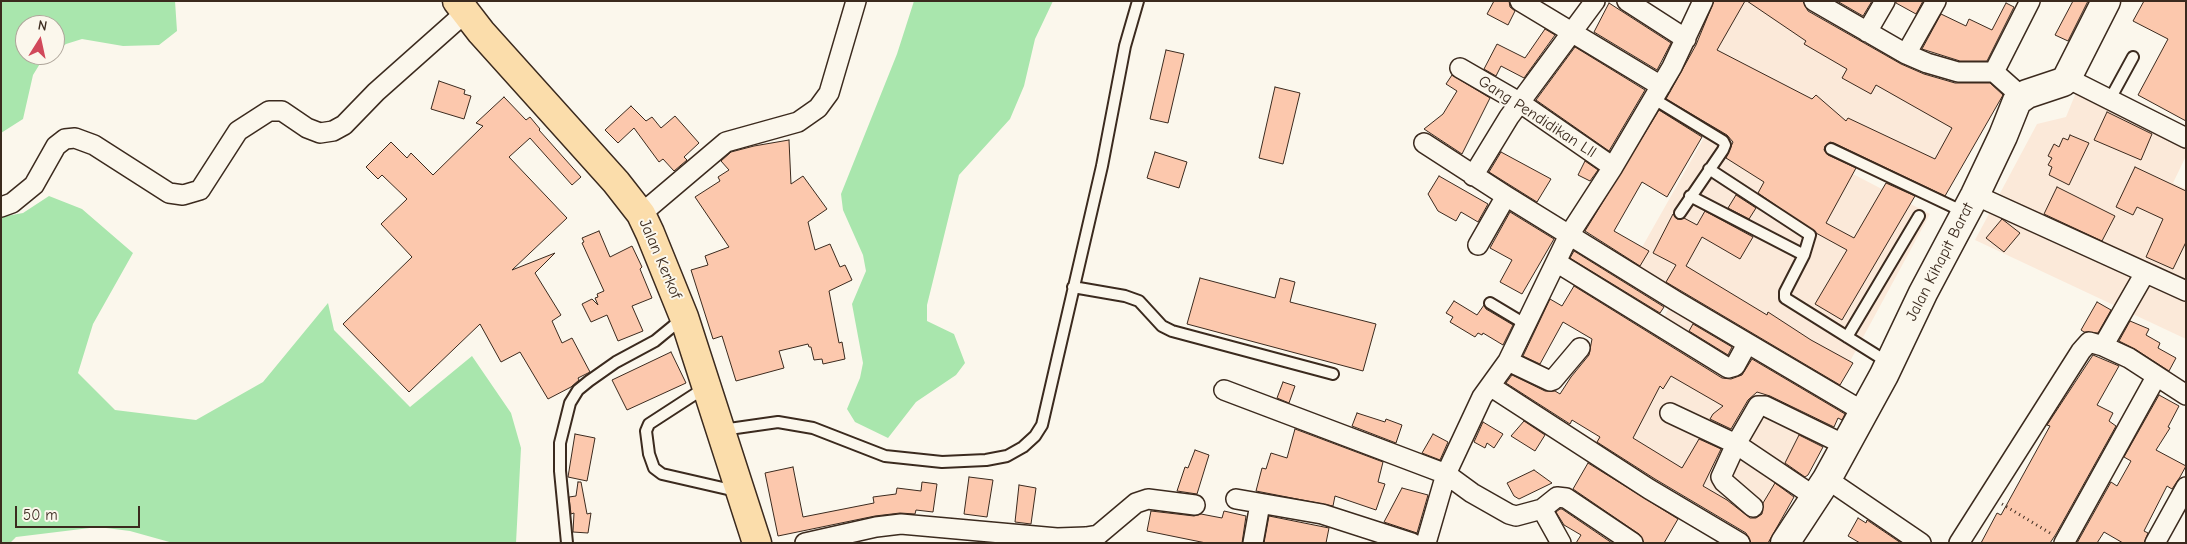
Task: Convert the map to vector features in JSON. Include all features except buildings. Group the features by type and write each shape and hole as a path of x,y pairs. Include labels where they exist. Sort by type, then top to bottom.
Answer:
{"main road":[{"name":"Jalan Kerkof","path":"462,7 481,32 616,182 641,214 684,317 708,386 757,543"}],"street":[{"path":"641,214 726,142 798,122 818,108 829,94 856,1"},
{"path":"1520,1 1572,32 1658,93"},
{"path":"1473,176 1520,102 1595,1"},
{"path":"1627,1 1686,38"},
{"path":"1426,543 1446,474 1471,418 1508,361 1569,235 1658,93 1703,1"},
{"path":"1814,1 1906,54 1958,72 1994,72 2021,96 2063,82 2067,78 2106,1"},
{"path":"1867,32 1885,1"},
{"path":"1906,54 1936,1"},
{"path":"1994,72 2030,1"},
{"path":"1,207 12,203 34,185 56,146 65,139 76,138 94,145 168,193 183,195 200,190 238,131 269,111 282,111 306,128 320,133 333,131 344,125 462,7"},
{"name":"Gang Pendidikan Lll","path":"1460,68 1520,102 1613,167"},
{"path":"2067,78 2186,138"},
{"name":"Jalan Kihapit Barat","path":"1785,543 1821,488 1864,412 1970,204 2021,96"},
{"path":"1424,143 1473,176 1676,301 1864,412"},
{"path":"1478,245 1506,196"},
{"path":"1970,204 2186,291"},
{"path":"1556,262 1728,368 1735,366 1747,344"},
{"path":"2103,346 2145,273"},
{"path":"1661,327 1676,301"},
{"path":"1958,543 2081,350 2089,342 2129,358 2186,395"},
{"path":"1508,361 1550,381 1553,380 1580,348"},
{"path":"2059,539 2156,377"},
{"path":"1490,386 1650,489 1740,543"},
{"path":"1224,390 1446,474 1472,493 1509,514 1516,516 1542,509 1557,497 1566,498 1622,540"},
{"path":"1753,507 1724,482 1721,477 1736,444 1756,408 1765,406 1845,446"},
{"path":"1670,413 1736,444 1821,488 1921,543"},
{"path":"2155,543 2186,487"},
{"path":"805,543 876,526 901,524 1058,538 1086,538 1098,535 1136,503 1148,499 1195,505"},
{"path":"1236,499 1322,514 1412,543"},
{"path":"1253,543 1260,504"},
{"path":"1542,509 1561,543"}],"lane":[{"path":"721,430 778,422 813,428 885,456 915,460 967,462 1007,456 1023,447 1035,436 1042,425 1102,166 1125,46 1138,1"},
{"path":"2110,101 2133,57"},
{"path":"1658,93 1723,141 1725,145 1724,150 1690,196 1680,213"},
{"path":"1831,149 1970,204"},
{"path":"1709,170 1808,232 1810,239 1785,292 1785,298 1889,363"},
{"path":"1690,196 1804,255"},
{"path":"1847,337 1918,216"},
{"path":"1073,287 1126,296 1139,301 1162,326 1172,331 1332,374"},
{"path":"1490,302 1525,324"},
{"path":"567,543 560,470 560,443 570,403 578,390 589,381 616,362 655,341 684,317"},
{"path":"708,386 648,424 646,431 649,454 654,468 662,474 740,492"}],"path":[{"path":"1988,496 2059,539"}],"shaded area":[{"path":"1710,1 1757,1 1981,109 1942,200 1673,66"},
{"path":"2077,90 2186,142 2186,156 2173,183 2186,189 2186,339 1975,240 2037,124 2066,117"},
{"path":"1722,106 1930,214 1836,387 1628,272"},
{"path":"1669,308 1848,405 1754,532 1591,446"}],"green space":[{"path":"1,1 175,1 177,31 159,45 123,46 82,39 65,45 65,15 15,15 15,65 39,65 33,75 23,119 1,133"},
{"path":"914,1 1053,1 1035,39 1024,86 1010,119 959,175 927,305 927,321 954,334 965,363 956,375 916,402 888,438 855,422 847,409 860,378 863,363 852,304 866,271 863,255 843,210 841,194 897,54"},
{"path":"49,196 82,209 133,253 93,324 78,373 115,410 196,420 263,382 328,303 334,330 410,407 472,356 511,413 521,448 516,543 173,543 130,531 98,527 16,537 10,543 1,543 1,217 23,213"}]}
